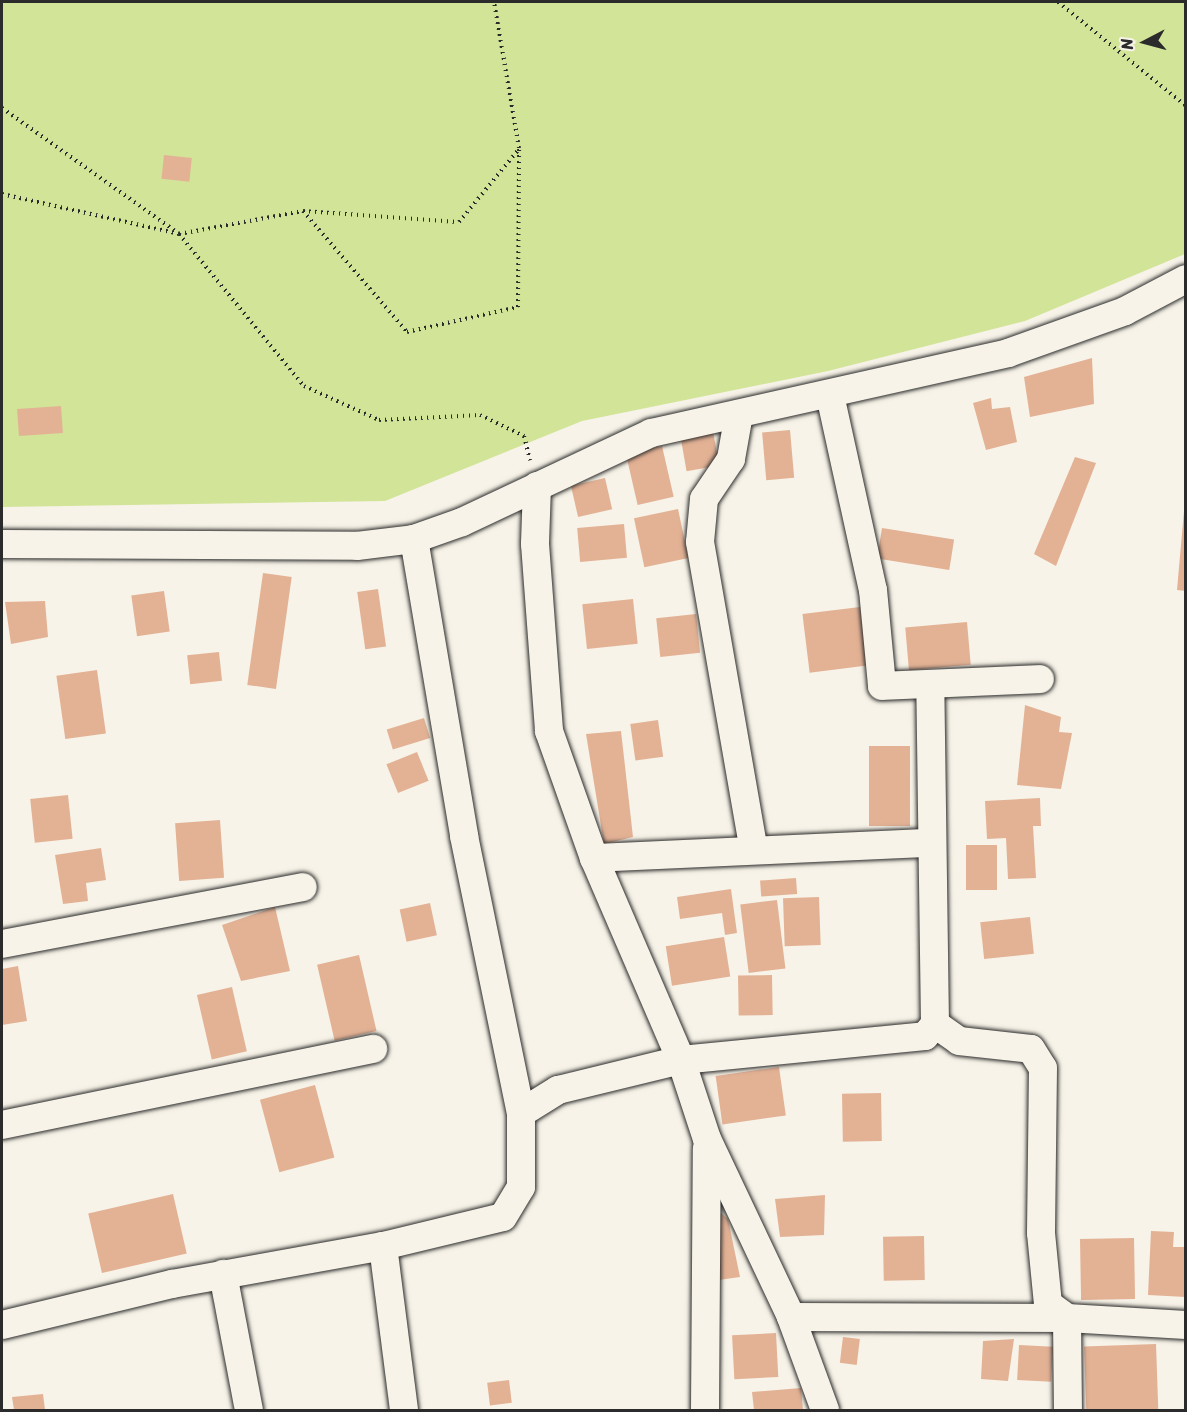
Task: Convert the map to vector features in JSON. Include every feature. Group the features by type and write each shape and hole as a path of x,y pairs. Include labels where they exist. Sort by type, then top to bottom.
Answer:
{"street":[{"path":"2,544 357,546 414,539 537,486 651,433 830,395 1008,353 1125,311 1185,279"},
{"path":"830,395 873,590 882,686 1040,679"},
{"path":"739,414 731,459 704,499 700,542 753,848"},
{"path":"537,486 535,544 549,731 594,858 681,1060 707,1139 791,1317 825,1410"},
{"path":"2,1325 224,1274 383,1246 503,1217 521,1187 521,1113 464,836 414,539"},
{"path":"930,684 928,843 934,854 935,1024"},
{"path":"594,858 753,848 928,843"},
{"path":"2,944 303,887"},
{"path":"521,1113 558,1090 681,1060 911,1041 935,1024"},
{"path":"935,1024 959,1041 1031,1049 1043,1068 1041,1233 1048,1304 1067,1318"},
{"path":"2,1125 373,1049"},
{"path":"705,1410 707,1139"},
{"path":"383,1246 404,1410"},
{"path":"224,1274 249,1410"},
{"path":"791,1317 1067,1318 1185,1325"},
{"path":"1067,1318 1068,1410"}],"path":[{"path":"303,211 407,332 518,307 519,148 494,2"},
{"path":"1058,2 1185,106"},
{"path":"2,108 179,234 304,386 379,420 480,414 524,436 537,486"},
{"path":"2,194 179,234 303,211 459,222 519,148"}],"green space":[{"path":"2,2 1185,2 1185,254 1025,321 828,371 582,421 385,501 2,507"}],"building":[{"path":"164,155 192,158 189,182 161,179"},
{"path":"1092,358 1094,404 1030,417 1024,377"},
{"path":"991,398 992,409 1010,407 1017,442 986,450 973,403"},
{"path":"61,406 63,433 19,436 17,409"},
{"path":"790,430 794,478 766,480 762,432"},
{"path":"713,431 719,465 687,471 681,437"},
{"path":"662,446 674,497 638,505 626,454"},
{"path":"1075,457 1096,463 1056,566 1034,554"},
{"path":"605,478 612,509 578,517 571,486"},
{"path":"678,509 688,558 644,567 634,518"},
{"path":"1184,511 1186,511 1186,591 1177,590"},
{"path":"624,524 627,558 580,562 577,528"},
{"path":"882,528 954,539 949,570 877,559"},
{"path":"263,573 292,577 276,689 247,685"},
{"path":"378,589 386,646 365,649 357,592"},
{"path":"164,591 170,632 137,636 131,596"},
{"path":"633,599 638,644 587,649 582,604"},
{"path":"45,601 48,637 11,644 5,602"},
{"path":"860,607 867,666 810,673 802,614"},
{"path":"696,614 700,653 660,657 656,618"},
{"path":"967,622 971,665 909,670 905,627"},
{"path":"219,652 222,681 190,684 187,655"},
{"path":"97,670 106,733 65,739 56,676"},
{"path":"1025,705 1061,717 1059,732 1072,733 1061,789 1017,785"},
{"path":"424,718 430,738 393,749 387,729"},
{"path":"658,720 663,757 635,761 630,724"},
{"path":"621,731 633,837 604,844 586,734"},
{"path":"869,746 910,746 910,826 869,826"},
{"path":"417,752 429,781 398,793 386,764"},
{"path":"68,795 73,839 35,843 30,799"},
{"path":"1040,798 1041,826 1033,826 1036,878 1008,879 1006,838 987,839 985,801"},
{"path":"220,820 224,878 179,881 175,823"},
{"path":"966,845 997,845 997,890 966,890"},
{"path":"101,848 106,880 86,883 88,901 63,904 55,855"},
{"path":"796,878 797,894 761,896 760,881"},
{"path":"731,889 737,933 725,935 722,913 680,919 677,897"},
{"path":"819,897 821,945 785,946 783,898"},
{"path":"777,900 785,968 749,973 740,905"},
{"path":"430,903 437,935 407,942 400,909"},
{"path":"275,907 290,971 241,981 222,925"},
{"path":"1030,917 1034,954 984,959 980,922"},
{"path":"724,937 730,977 672,986 666,946"},
{"path":"359,955 377,1031 335,1041 317,965"},
{"path":"18,966 27,1021 2,1025 2,969"},
{"path":"772,975 773,1015 739,1016 738,976"},
{"path":"232,987 247,1051 212,1059 197,995"},
{"path":"779,1067 786,1116 722,1124 716,1076"},
{"path":"315,1085 334,1157 279,1172 260,1100"},
{"path":"881,1093 882,1141 843,1142 842,1094"},
{"path":"173,1194 187,1253 102,1273 88,1214"},
{"path":"825,1195 824,1235 780,1237 775,1199"},
{"path":"717,1210 728,1219 740,1277 719,1280"},
{"path":"1151,1231 1174,1232 1173,1247 1186,1247 1186,1297 1148,1295"},
{"path":"924,1236 925,1280 884,1281 883,1237"},
{"path":"1134,1238 1135,1299 1081,1300 1080,1239"},
{"path":"776,1333 778,1377 734,1379 732,1335"},
{"path":"843,1337 860,1339 857,1365 840,1363"},
{"path":"1014,1339 1008,1381 981,1379 983,1341"},
{"path":"1156,1344 1158,1410 1086,1410 1084,1347"},
{"path":"1019,1345 1053,1347 1051,1382 1017,1380"},
{"path":"509,1380 512,1403 490,1406 487,1383"},
{"path":"801,1388 803,1410 754,1410 752,1392"},
{"path":"43,1394 45,1410 14,1410 12,1397"}]}
